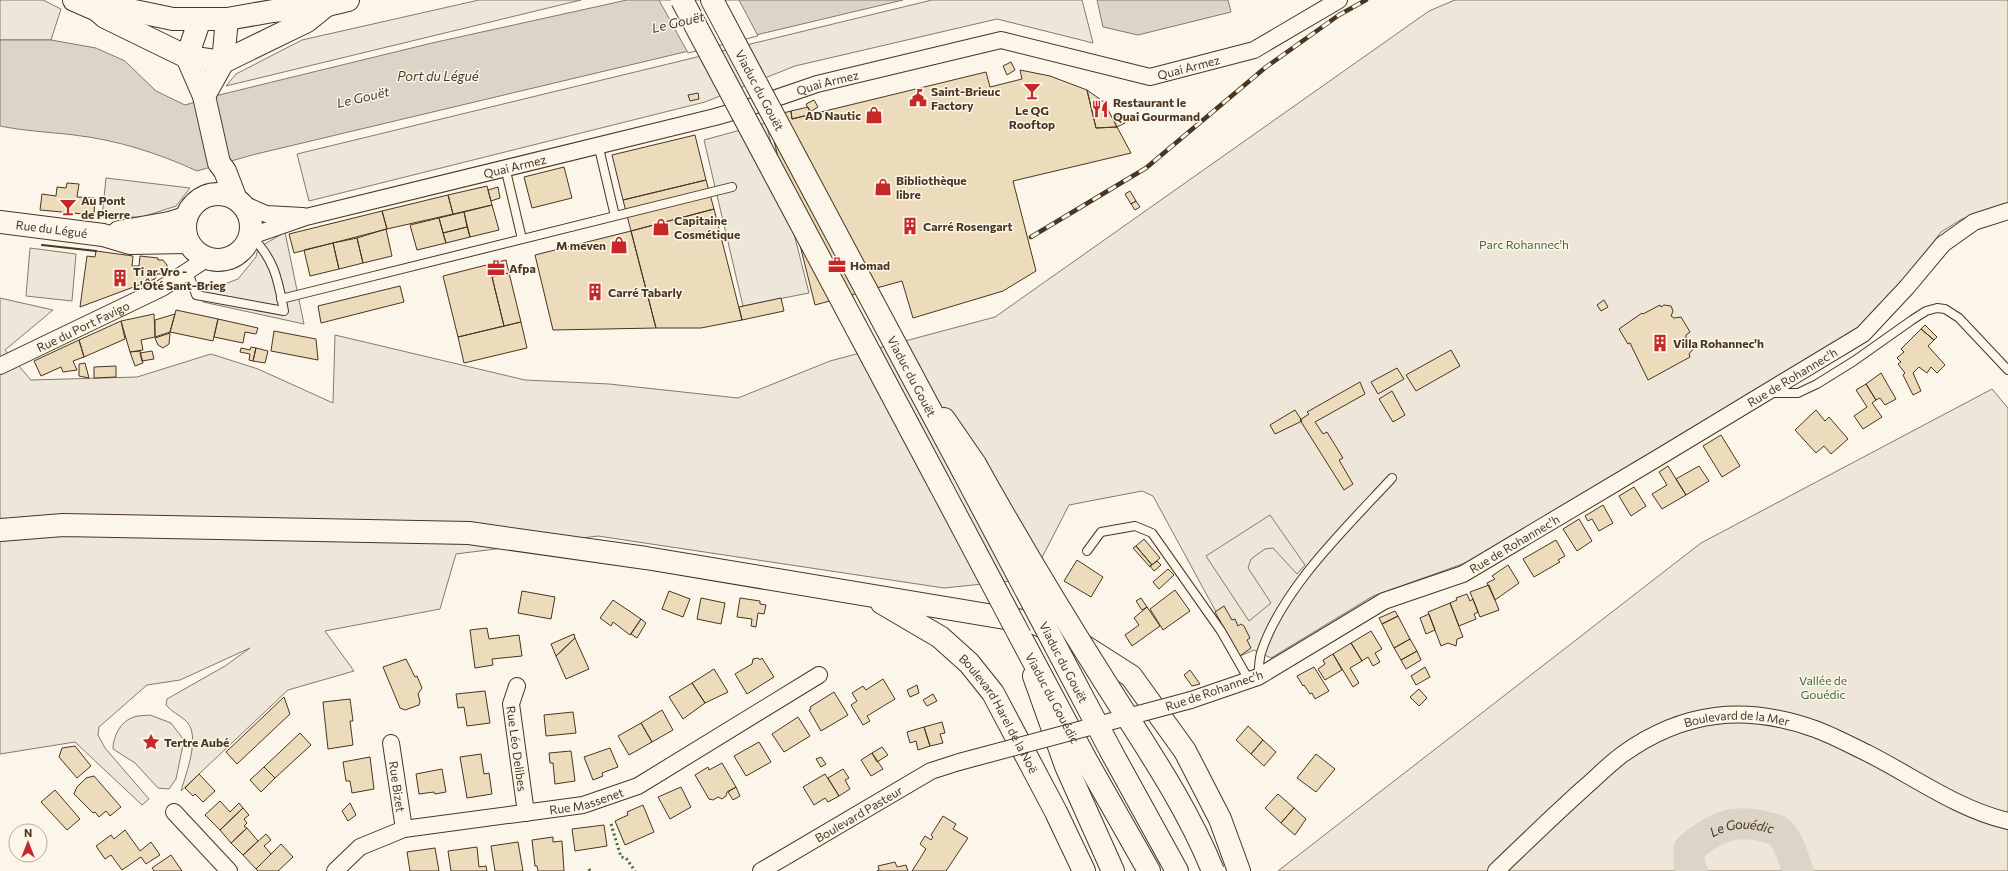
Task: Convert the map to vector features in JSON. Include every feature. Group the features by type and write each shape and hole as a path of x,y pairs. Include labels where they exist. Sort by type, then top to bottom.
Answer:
{"main road":[{"path":"74,0 97,10 105,17 205,60 307,21 338,2"},
{"name":"Viaduc du Gouédic","path":"682,0 1020,636 1076,763"},
{"name":"Viaduc du Gouët","path":"712,0 1112,753 1177,871"},
{"path":"97,10 110,6 173,19 227,19 273,5 338,2"},
{"path":"200,19 205,60 204,96 219,164 225,171 239,201 251,219 257,243 232,258 196,264 198,253 188,242 185,226 191,210 211,173 219,164"},
{"path":"204,96 205,60 227,19"},
{"path":"191,210 206,196 216,193 226,194 239,201"},
{"name":"Rue du Légué","path":"103,235 170,223 191,210"},
{"name":"Rue du Légué","path":"0,222 103,235 130,243 188,242"},
{"path":"910,372 975,464 1020,546 1176,795 1204,849 1213,871"},
{"path":"0,530 63,526 469,533 646,558 1035,624 1084,646 1131,676 1185,751 1220,819 1239,871"},
{"name":"Boulevard Harel de la Noë","path":"868,596 940,637 969,663 993,693 1056,812 1084,871"},
{"path":"1076,763 1113,871"},
{"path":"1076,763 1149,871"}],"street":[{"name":"Quai Armez","path":"257,243 306,217 750,107 816,84 1001,40 1150,77 1254,50 1340,0"},
{"name":"Quai Armez","path":"239,201 266,214 306,217"},
{"name":"Rue de Rohannec'h","path":"959,762 1191,700 1253,678 1384,601 1463,574 1863,334 1907,287 1943,244 1974,222 2008,211"},
{"name":"Rue du Port Favigo","path":"0,366 162,288 196,264"},
{"name":"Rue Massenet","path":"335,871 360,847 404,829 583,805 638,786 819,675"},
{"name":"Rue Léo Delibes","path":"517,686 511,704 526,813"},
{"name":"Boulevard de la Mer","path":"1496,871 1552,816 1622,755 1648,738 1674,725 1707,716 1739,714 1769,718 1815,729 1868,753 1967,807 1986,816 2008,821"},
{"name":"Rue Bizet","path":"391,743 404,829"},
{"name":"Boulevard Pasteur","path":"761,871 931,771 959,762"},
{"path":"174,812 229,871"}],"lane":[{"path":"598,144 615,216"},
{"path":"505,167 522,239"},
{"path":"281,299 732,187"},
{"path":"196,264 196,295 284,312 275,270 257,243"},
{"path":"1763,393 1798,393 1817,384 1854,362 1926,311 1937,308 1945,309 1959,318 2008,370"},
{"path":"1253,678 1270,631 1285,605 1322,554 1392,478"},
{"path":"1087,551 1101,532 1135,526 1152,533 1253,678"}],"green space":[{"path":"0,0 43,0 61,9 51,40 0,40"},
{"name":"Parc Rohannec'h","path":"1455,0 2008,0 2008,206 1986,210 1962,219 1941,232 1900,285 1854,332 1468,562 1373,596 1271,658 1254,650 1240,656 1153,496 1142,491 1069,505 1031,579 944,588 598,536 456,554 440,609 325,631 354,671 288,690 181,791 193,744 192,734 190,726 185,720 166,705 167,699 225,666 250,648 180,680 147,685 99,727 98,735 105,748 149,799 142,805 75,742 0,754 0,298 53,310 5,350 31,380 137,377 211,354 258,369 333,403 335,335 525,380 609,384 738,398 830,361 995,317 1429,11"},
{"name":"Vallée de Gouédic","path":"1992,389 2008,408 2008,871 1278,871 1701,543"},
{"path":"150,715 171,723 184,740 176,779 169,789 158,788 135,763 113,749 114,740 118,730 125,722 136,716"}],"shaded area":[{"path":"479,0 581,0 226,86 236,74 302,40"},
{"path":"932,0 1082,0 1093,43 997,19 795,66 705,102 309,201 297,154"},
{"path":"766,123 809,293 743,306 704,140"},
{"path":"106,178 190,188 176,206 142,217 102,217"},
{"path":"285,232 304,324 203,302 206,291 238,279 256,257 258,248"},
{"path":"30,248 76,254 72,301 26,296"},
{"path":"1270,515 1305,565 1297,574 1273,548 1265,549 1251,559 1248,568 1271,603 1249,621 1206,556"}],"water":[{"name":"Port du Légué","path":"627,0 903,0 252,155 197,171 167,158 106,140 0,126 0,40 51,40 96,48 125,61 156,91 185,105 219,95 432,43"},
{"path":"1097,0 1228,0 1231,12 1138,35 1103,27"}],"pier":[{"path":"659,0 739,0 758,36 688,53"}],"building":[{"path":"1011,62 1015,70 1007,75 1003,66"},
{"name":"Carré Rosengart","path":"1020,70 1050,76 1087,90 1096,128 1117,127 1131,153 1013,181 1036,271 1003,291 913,318 902,281 815,305 768,117 791,111 792,119 986,72 990,87 1022,79"},
{"name":"Restaurant le Quai Gourmand","path":"1087,90 1104,102 1117,127 1096,128"},
{"path":"698,93 699,99 690,101 688,95"},
{"path":"814,100 818,107 810,112 806,104"},
{"path":"808,107 812,114 792,119 791,111"},
{"path":"1121,115 1125,123 1117,127 1113,119"},
{"path":"695,135 706,180 623,200 612,155"},
{"path":"564,167 572,198 532,208 524,177"},
{"path":"706,180 714,209 631,231 623,200"},
{"path":"67,183 79,184 77,197 95,198 94,215 40,210 42,194 56,196 57,187 66,188"},
{"path":"487,186 492,205 453,214 448,195"},
{"path":"498,187 500,198 491,201 488,190"},
{"path":"1130,191 1136,201 1131,204 1125,194"},
{"path":"448,195 453,214 387,229 382,211"},
{"path":"1136,201 1140,207 1135,210 1131,204"},
{"path":"492,205 499,230 470,237 464,212"},
{"path":"714,209 742,320 701,328 656,328 631,231"},
{"path":"382,211 387,229 294,253 289,234"},
{"path":"464,212 467,227 443,233 439,218"},
{"path":"439,218 446,243 417,250 410,225"},
{"path":"467,227 470,237 446,243 443,233"},
{"path":"386,229 392,256 363,263 357,238"},
{"name":"Carré Tabarly","path":"631,231 656,328 553,330 535,255"},
{"path":"357,238 363,263 339,269 333,243"},
{"path":"333,243 339,269 310,276 304,250"},
{"name":"Ti ar Vro - L'Ôté Sant-Brieg","path":"96,251 133,256 132,266 139,266 140,256 158,258 158,260 163,260 167,265 167,271 157,274 155,279 80,307 87,256 95,257"},
{"path":"506,260 509,273 492,277 504,326 458,337 443,276"},
{"path":"509,273 521,322 504,326 492,277"},
{"path":"400,286 404,302 321,323 318,306"},
{"path":"781,298 784,311 742,320 739,307"},
{"path":"1604,300 1608,307 1601,311 1597,305"},
{"name":"Villa Rohannec'h","path":"1660,305 1661,307 1664,305 1671,306 1673,311 1671,316 1674,318 1681,317 1690,332 1686,335 1686,341 1692,342 1694,348 1689,354 1690,357 1648,380 1630,343 1628,344 1619,329 1642,313 1643,314"},
{"path":"176,310 218,319 213,341 170,332"},
{"path":"154,314 155,337 141,340 143,350 130,352 121,321"},
{"path":"175,314 170,332 155,337 155,320"},
{"path":"218,319 258,328 256,334 245,332 243,343 214,337"},
{"path":"121,321 125,339 84,357 79,340"},
{"path":"521,322 527,348 464,363 458,337"},
{"path":"1925,325 1937,337 1934,340 1921,329"},
{"path":"1921,329 1934,340 1928,346 1945,365 1937,373 1931,367 1927,373 1919,367 1913,373 1921,391 1913,395 1903,375 1905,373 1898,364 1901,362 1897,358 1904,352 1901,349"},
{"path":"274,331 316,339 318,360 271,351"},
{"path":"170,333 169,344 163,348 158,345 155,338"},
{"path":"79,340 84,357 73,361 77,370 63,372 61,367 41,376 34,361"},
{"path":"251,347 256,348 253,361 249,360 250,354 240,352 241,348 250,350"},
{"path":"256,348 268,351 265,363 253,361"},
{"path":"1451,350 1460,366 1416,391 1406,375"},
{"path":"140,351 143,363 135,366 130,352"},
{"path":"152,351 154,359 142,361 140,353"},
{"path":"85,363 89,378 79,376 79,364"},
{"path":"116,366 116,377 94,378 94,367"},
{"path":"1397,368 1404,379 1378,394 1371,382"},
{"path":"1881,373 1896,399 1885,405 1880,398 1876,400 1866,384"},
{"path":"1360,382 1365,394 1315,422 1323,434 1327,432 1343,458 1339,460 1353,484 1344,490 1300,420 1309,414 1307,412"},
{"path":"1866,384 1876,400 1872,403 1882,417 1863,429 1854,416 1867,407 1856,390"},
{"path":"1392,391 1405,415 1393,422 1379,399"},
{"path":"1295,410 1302,421 1275,434 1270,425"},
{"path":"1816,410 1825,421 1829,417 1848,439 1831,454 1824,446 1816,453 1795,430"},
{"path":"1721,435 1740,466 1722,477 1703,446"},
{"path":"1668,466 1686,495 1662,509 1652,494 1667,485 1659,472"},
{"path":"1699,466 1709,481 1686,495 1676,479"},
{"path":"1634,487 1646,506 1631,516 1619,496"},
{"path":"1603,505 1613,523 1599,531 1592,519 1588,521 1585,516"},
{"path":"1579,519 1592,541 1577,551 1563,529"},
{"path":"1144,539 1160,558 1152,565 1136,546"},
{"path":"1556,540 1565,556 1558,560 1560,562 1534,577 1523,559"},
{"path":"1136,546 1152,565 1150,567 1133,548"},
{"path":"1077,560 1103,577 1091,597 1064,581"},
{"path":"1157,561 1161,565 1154,571 1150,566"},
{"path":"1508,565 1519,583 1495,600 1487,583 1495,579 1492,576"},
{"path":"1168,569 1174,575 1159,589 1153,582"},
{"path":"1489,585 1499,610 1480,617 1470,592"},
{"path":"1175,590 1190,611 1163,630 1150,609"},
{"path":"522,591 555,597 551,619 518,613"},
{"path":"669,591 690,599 683,617 662,609"},
{"path":"1467,594 1470,601 1473,599 1478,612 1474,614 1476,619 1459,626 1450,603 1457,600 1456,598"},
{"path":"701,598 725,603 721,624 697,619"},
{"path":"740,598 760,601 760,604 766,605 764,614 758,613 756,627 751,626 752,619 737,617"},
{"path":"1141,598 1147,607 1142,610 1136,601"},
{"path":"613,600 641,619 630,635 613,622 611,626 600,618"},
{"path":"1450,603 1463,637 1457,639 1456,646 1448,643 1441,646 1428,612"},
{"path":"1224,606 1232,620 1235,619 1238,626 1241,624 1244,626 1250,638 1247,640 1251,648 1240,656 1215,612"},
{"path":"1147,607 1160,626 1132,646 1125,635 1139,625 1134,618"},
{"path":"1395,611 1398,616 1382,624 1379,618"},
{"path":"1429,614 1435,630 1426,634 1420,618"},
{"path":"1398,616 1410,639 1394,648 1382,624"},
{"path":"641,619 646,623 637,638 631,634"},
{"path":"487,628 489,639 519,635 522,656 492,659 493,665 475,668 470,630"},
{"path":"1371,631 1382,649 1375,653 1380,662 1373,666 1368,657 1362,661 1351,643"},
{"path":"574,634 575,638 556,656 551,644"},
{"path":"575,638 589,669 566,679 556,656"},
{"path":"1410,639 1417,651 1401,660 1394,648"},
{"path":"1351,643 1362,661 1350,668 1359,683 1353,687 1333,654"},
{"path":"1417,651 1421,660 1406,669 1401,660"},
{"path":"1333,654 1342,670 1325,680 1318,669 1325,664 1323,660"},
{"path":"758,658 760,660 762,658 774,677 747,694 735,674 752,664 753,659"},
{"path":"406,659 415,677 417,676 422,688 418,694 420,701 419,705 405,710 400,708 383,667"},
{"path":"1314,667 1329,691 1315,699 1312,693 1310,694 1304,685 1303,686 1297,676"},
{"path":"1425,667 1430,677 1416,685 1411,676"},
{"path":"714,669 728,692 705,703 692,683"},
{"path":"1190,670 1200,684 1192,686 1184,675"},
{"path":"883,679 895,699 867,716 870,721 863,725 851,705 857,701 852,693 863,686 866,690"},
{"path":"692,683 705,703 683,719 669,697"},
{"path":"917,685 919,693 910,697 907,690"},
{"path":"1419,689 1427,698 1419,706 1410,697"},
{"path":"485,691 490,723 467,726 464,707 458,708 456,694"},
{"path":"834,692 848,715 821,731 809,710 811,709 810,707"},
{"path":"933,694 937,701 927,706 923,700"},
{"path":"284,697 290,714 237,764 226,752"},
{"path":"350,699 353,721 350,721 353,745 328,749 323,702"},
{"path":"662,710 673,730 652,742 641,723"},
{"path":"573,712 576,733 546,736 544,715"},
{"path":"798,717 810,736 784,752 772,734"},
{"path":"942,722 945,733 940,734 943,743 930,746 924,727"},
{"path":"641,723 652,742 629,755 618,736"},
{"path":"1248,726 1263,740 1251,754 1236,740"},
{"path":"924,727 930,746 918,750 916,741 910,743 907,732"},
{"path":"300,733 311,745 275,778 264,767"},
{"path":"1263,740 1276,752 1264,766 1251,754"},
{"path":"759,742 771,762 746,776 734,756"},
{"path":"75,746 91,766 77,778 59,757 62,748"},
{"path":"882,747 888,755 877,762 872,753"},
{"path":"610,748 618,767 602,773 603,776 593,780 584,757"},
{"path":"571,751 575,781 555,784 553,763 550,763 549,753"},
{"path":"872,753 883,769 871,776 861,760"},
{"path":"481,754 484,774 489,773 492,794 467,798 460,757"},
{"path":"1316,754 1335,769 1316,792 1297,778"},
{"path":"370,757 374,789 352,793 350,781 346,781 343,762"},
{"path":"821,757 826,764 821,767 816,759"},
{"path":"722,763 736,787 727,792 726,796 722,799 718,797 713,800 709,799 695,775 708,767 709,770"},
{"path":"264,767 275,778 261,792 250,780"},
{"path":"442,769 446,792 419,794 416,774"},
{"path":"843,769 849,778 845,780 850,789 839,796 828,778"},
{"path":"199,774 215,791 203,802 195,794 193,796 185,788"},
{"path":"825,774 839,796 828,802 825,798 814,805 803,787"},
{"path":"94,776 121,807 110,816 106,811 99,817 74,794 77,787 86,778"},
{"path":"681,787 691,807 670,819 658,797"},
{"path":"736,787 740,796 733,800 728,792"},
{"path":"55,790 80,819 67,830 41,802"},
{"path":"1278,794 1294,808 1281,823 1265,808"},
{"path":"220,801 230,812 239,803 243,808 220,830 205,815"},
{"path":"350,803 356,815 348,821 342,811"},
{"path":"643,805 654,832 625,845 615,821 628,815 627,812"},
{"path":"243,808 249,815 244,819 247,823 244,826 247,828 231,843 220,830"},
{"path":"1294,808 1306,819 1295,835 1281,823"},
{"path":"943,816 956,824 953,829 968,838 946,871 912,871 926,849 920,844 925,836 931,840 933,837 931,835"},
{"path":"604,825 607,846 575,851 572,829"},
{"path":"247,828 258,841 243,855 231,843"},
{"path":"125,830 140,851 151,842 160,855 146,864 141,857 122,870 111,855 105,859 96,846 111,835 114,839"},
{"path":"266,834 271,840 264,846 271,854 256,869 243,855"},
{"path":"553,837 553,842 562,841 564,871 538,871 537,866 535,866 532,840"},
{"path":"518,842 523,871 495,871 491,846"},
{"path":"281,844 293,857 278,871 258,871 256,869"},
{"path":"477,847 479,867 486,866 487,871 451,871 448,851"},
{"path":"435,848 439,871 410,871 407,852"},
{"path":"171,855 182,871 154,871 152,868"},
{"path":"895,862 897,867 906,865 908,871 877,871 879,870 878,866"}],"waterway":[{"name":"Le Gouédic","path":"1692,871 1689,863 1689,849 1697,842 1722,827 1741,824 1751,824 1777,830 1788,843 1798,871"}],"railway":[{"path":"1031,237 1146,168 1266,67 1339,15 1366,0"}],"hedge":[{"path":"611,824 621,857 626,858 635,871"}],"wall":[{"path":"42,245 96,251"}],"place":[{"name":"Le QG Rooftop","path":"1032,91"},
{"name":"Saint-Brieuc Factory","path":"918,98"},
{"name":"Restaurant le Quai Gourmand","path":"1100,109"},
{"name":"AD Nautic","path":"874,115"},
{"name":"Bibliothèque libre","path":"883,187"},
{"name":"Au Pont de Pierre","path":"68,207"},
{"name":"Carré Rosengart","path":"910,226"},
{"name":"Capitaine Cosmétique","path":"661,227"},
{"name":"M meven","path":"619,245"},
{"name":"Homad","path":"837,265"},
{"name":"Afpa","path":"496,268"},
{"name":"Ti ar Vro - L'Ôté Sant-Brieg","path":"120,278"},
{"name":"Carré Tabarly","path":"595,292"},
{"name":"Villa Rohannec'h","path":"1660,343"},
{"name":"Tertre Aubé","path":"151,742"}],"water label":[{"name":"Le Gouët","path":"678,22"},
{"name":"Le Gouët","path":"363,97"}]}
